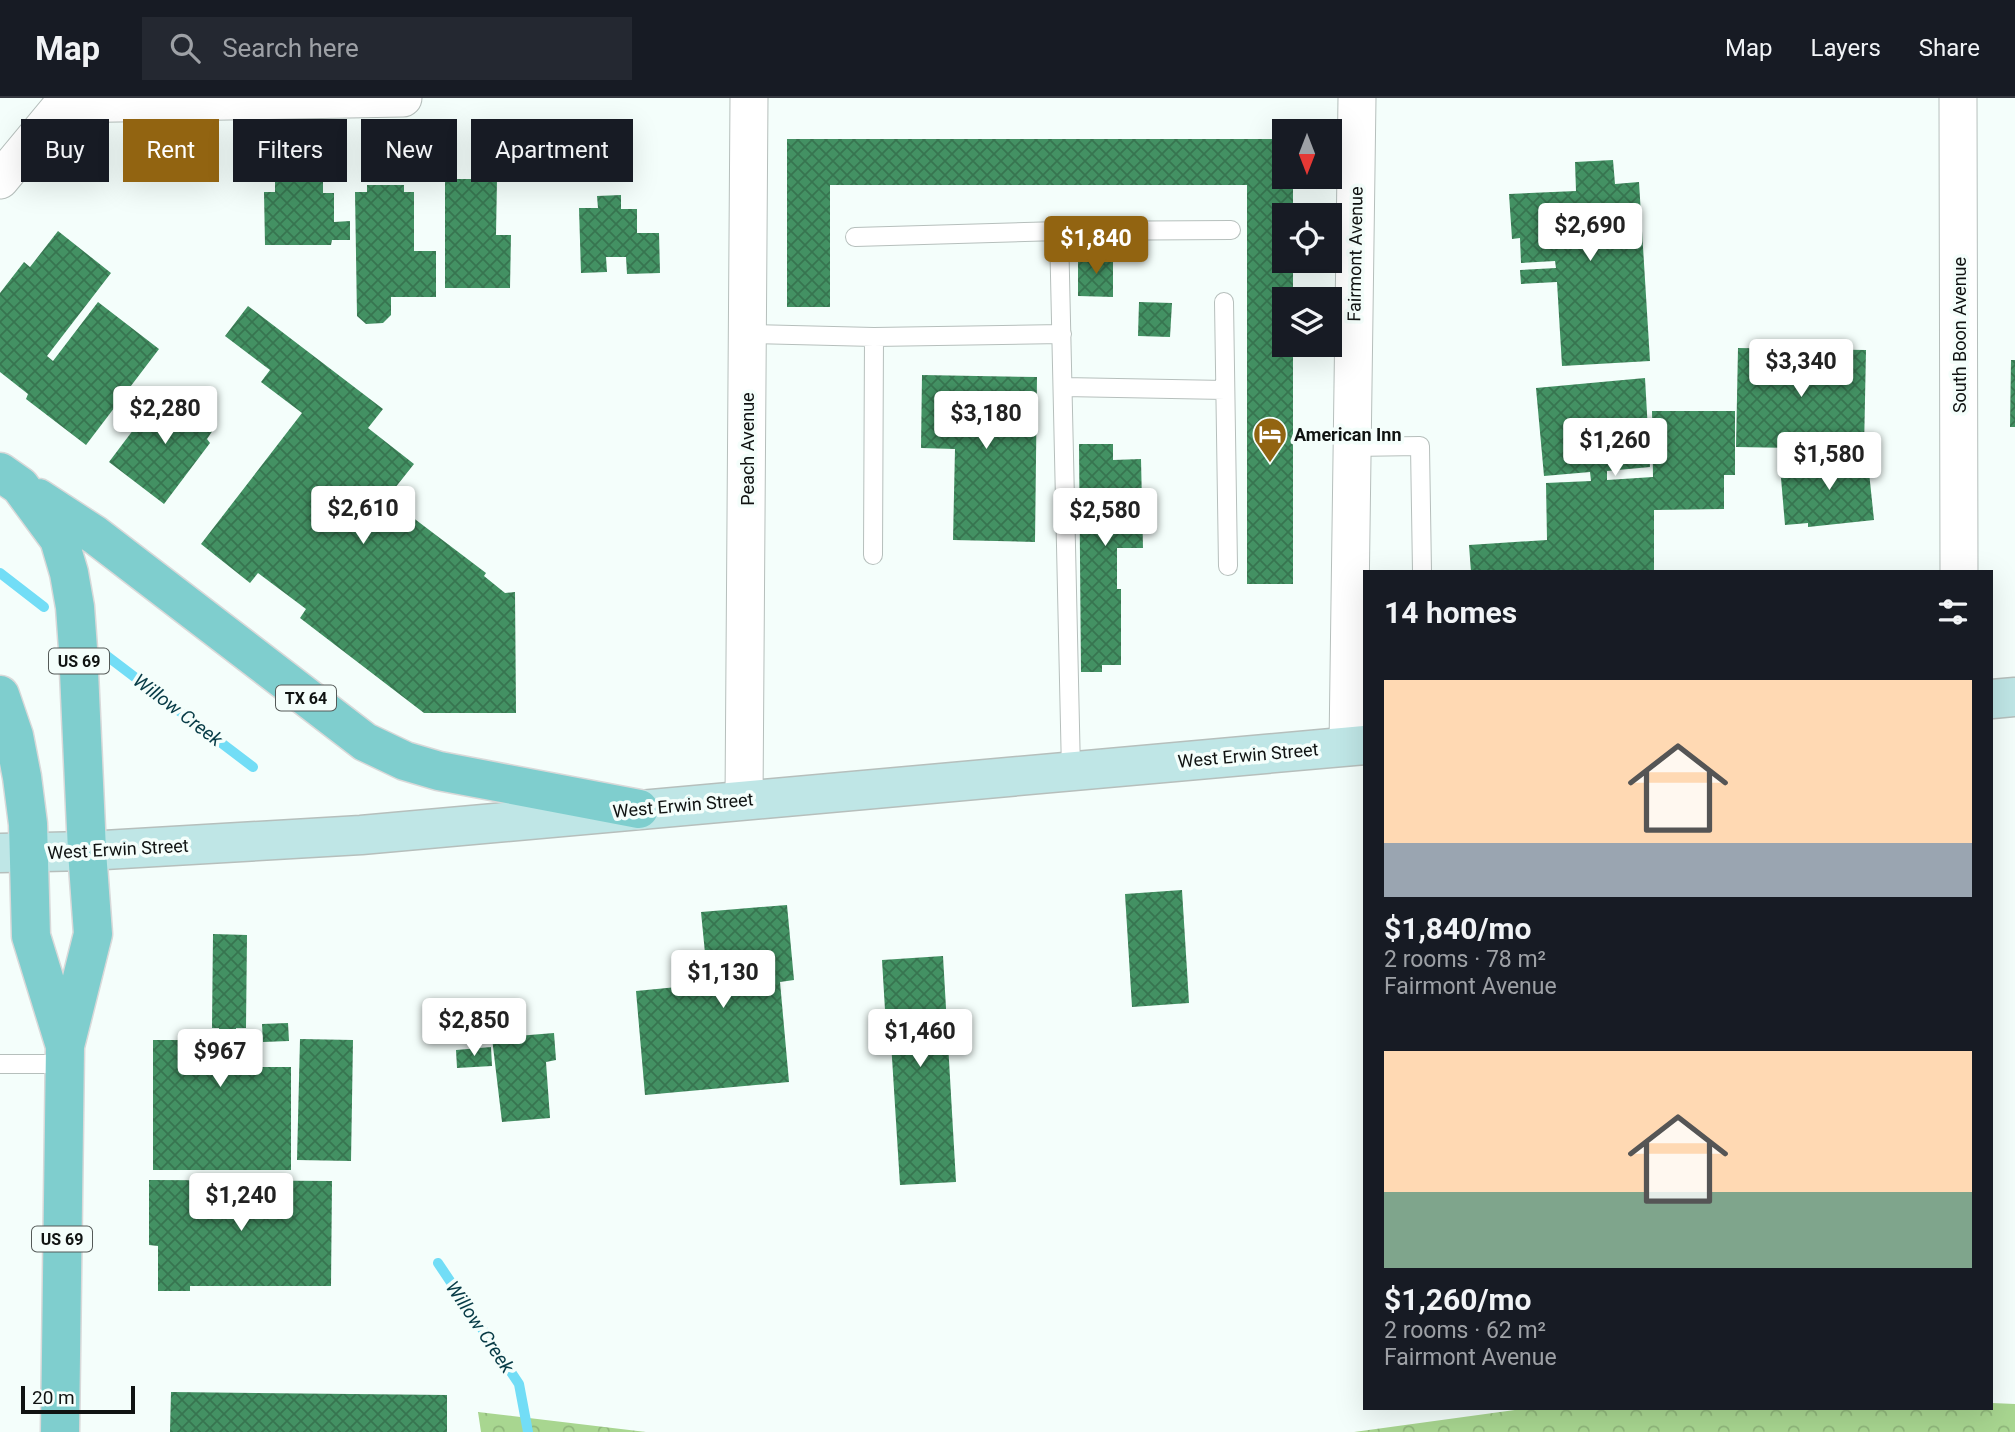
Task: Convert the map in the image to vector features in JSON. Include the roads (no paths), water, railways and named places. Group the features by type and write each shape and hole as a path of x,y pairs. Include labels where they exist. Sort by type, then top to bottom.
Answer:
{"main road":[{"name":"TX 64","path":"10,479 95,535 365,741 405,761 439,771 639,809"},
{"name":"US 69","path":"10,479 59,539 71,584 78,649 93,934 64,1055 60,1432"},
{"path":"1993,699 2015,697"},
{"name":"US 69","path":"2,714 22,778 15,853 31,936 64,1055"},
{"name":"West Erwin Street","path":"15,853 361,835 1357,745"}],"street":[{"path":"0,180 63,101 402,98"},
{"name":"Peach Avenue","path":"744,800 749,98"},
{"name":"Fairmont Avenue","path":"1357,98 1352,447 1357,745"},
{"name":"South Boon Avenue","path":"1958,98 1959,570"}],"lane":[{"path":"855,237 1059,231 1231,230"},
{"path":"1059,231 1071,771"},
{"path":"1224,302 1228,566"},
{"path":"747,334 874,337 1062,334"},
{"path":"873,555 874,337"},
{"path":"1064,387 1225,390"},
{"path":"1352,447 1420,446 1422,570"},
{"path":"0,1064 64,1055"}],"waterway":[{"name":"Willow Creek","path":"0,573 44,607"},
{"name":"Willow Creek","path":"103,653 253,767"},
{"name":"Willow Creek","path":"438,1263 519,1384 528,1432"}],"place":[{"name":"American Inn","path":"1270,464"}]}
